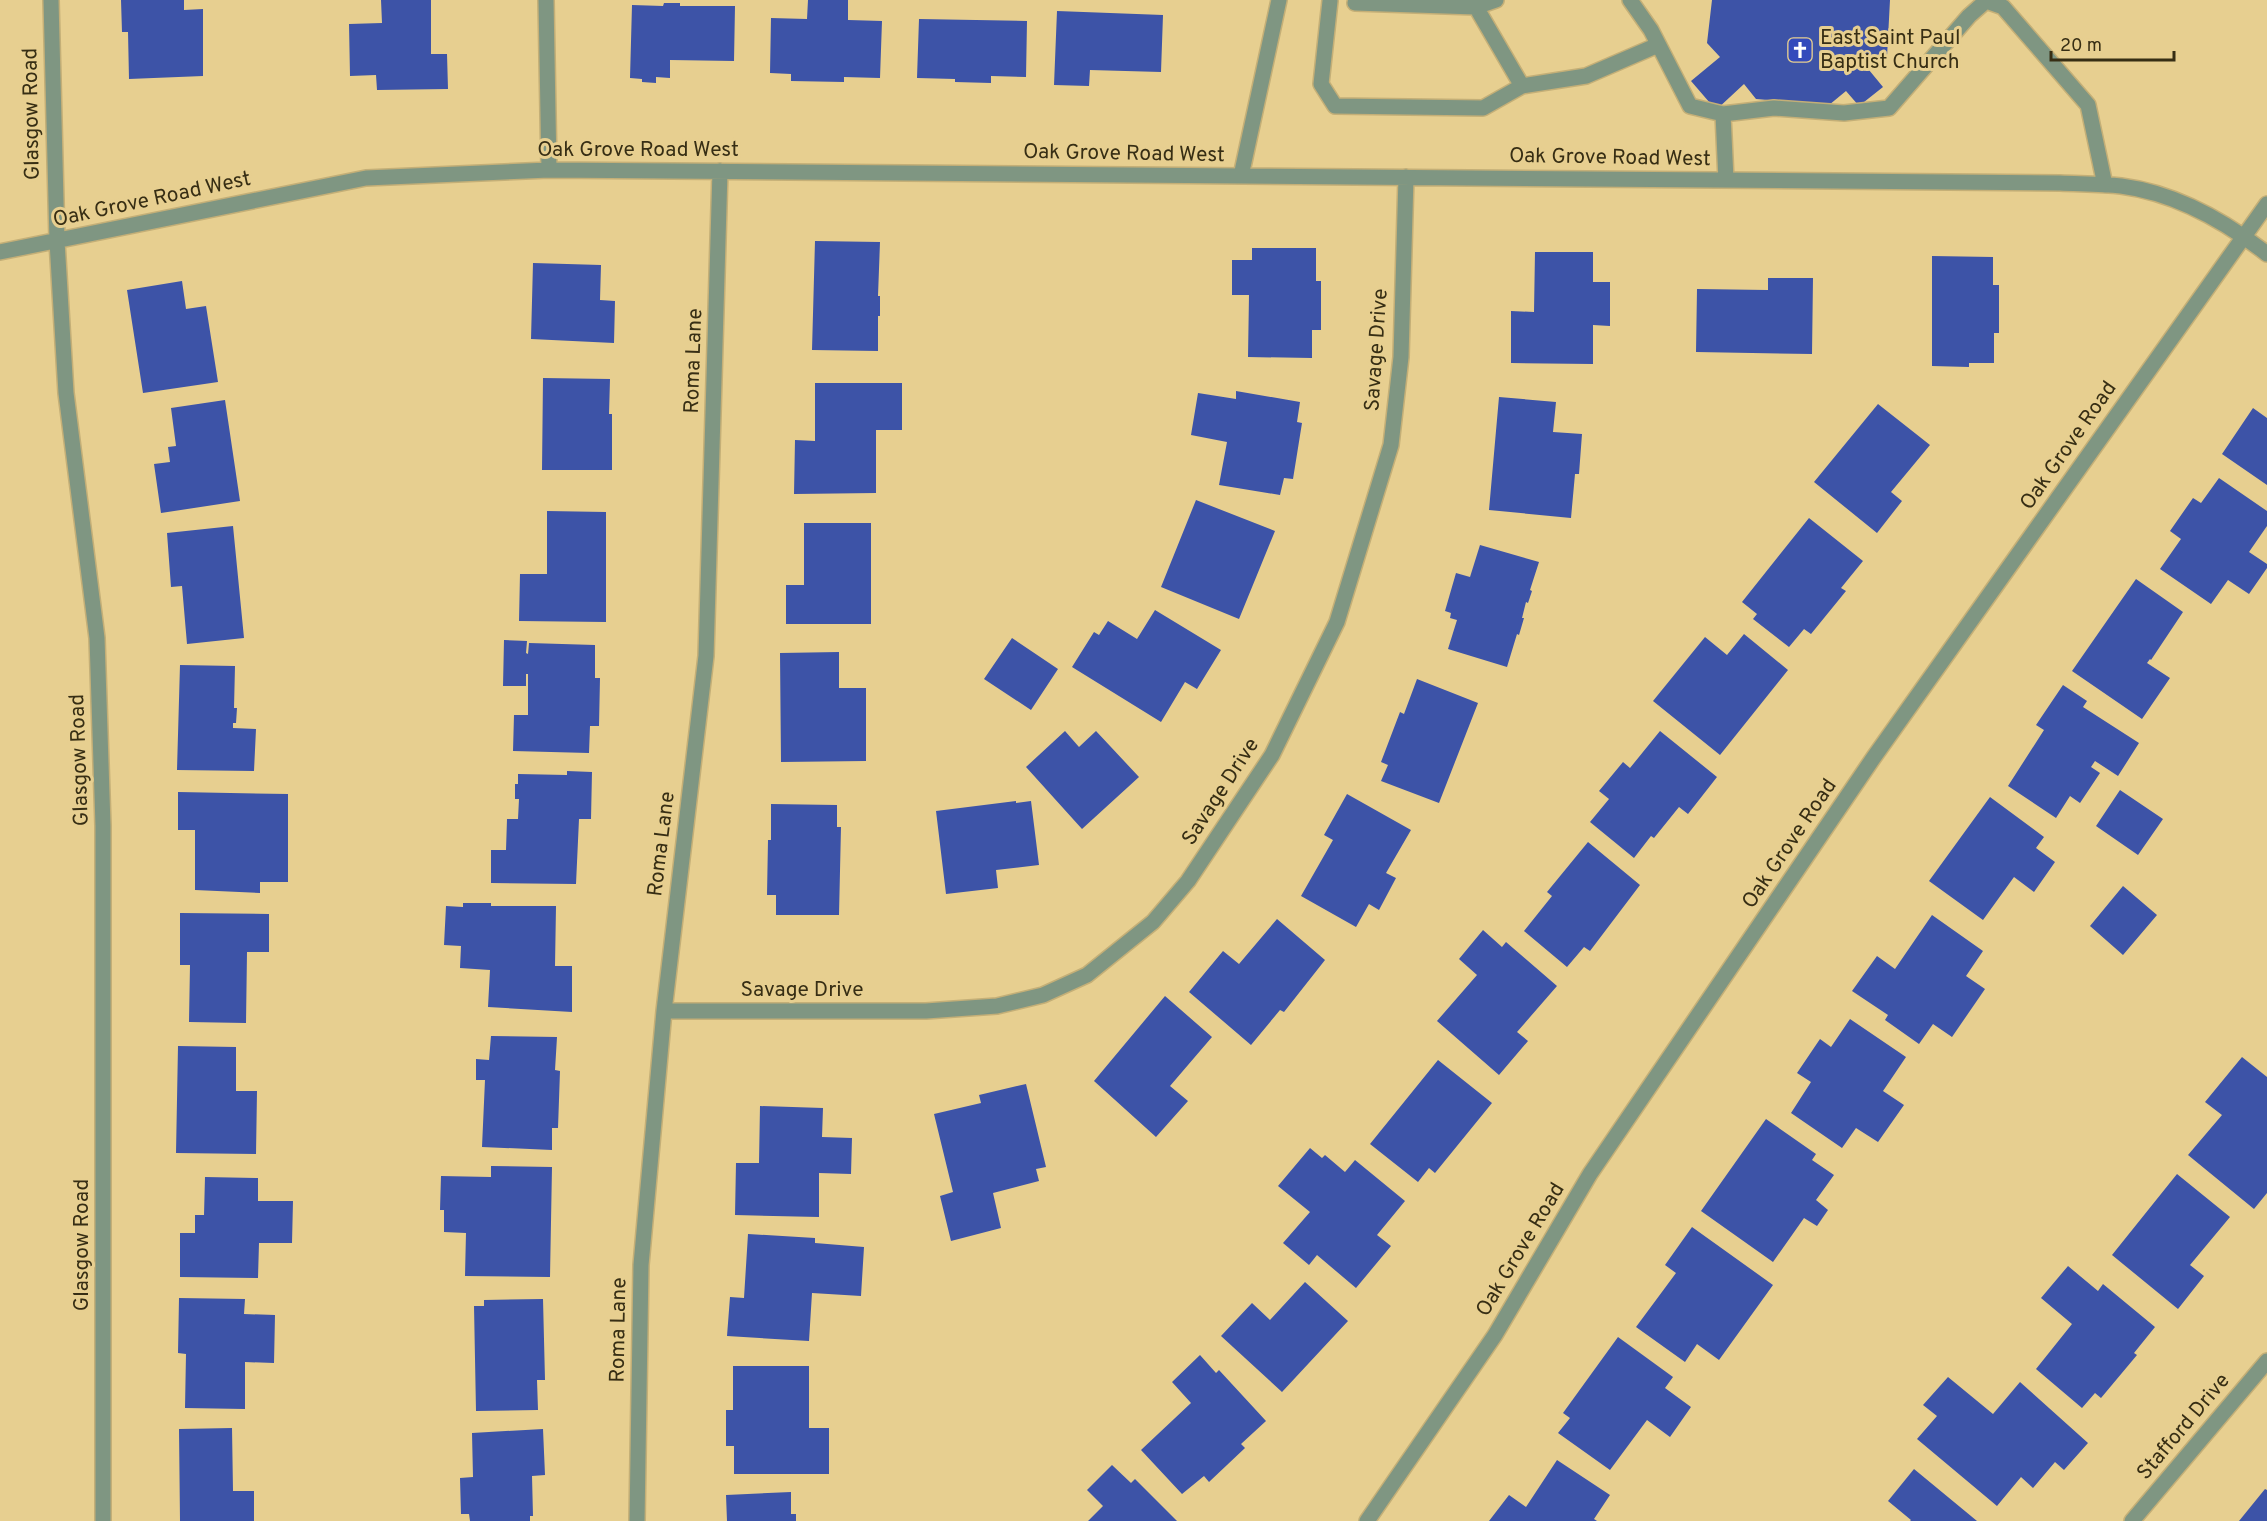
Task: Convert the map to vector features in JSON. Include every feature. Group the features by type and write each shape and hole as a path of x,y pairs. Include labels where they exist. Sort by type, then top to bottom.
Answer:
{"street":[{"name":"Glasgow Road","path":"51,0 57,241 66,393 97,650 103,826 103,1521"},
{"path":"546,0 549,170"},
{"path":"1241,176 1279,0"},
{"path":"1496,0 1476,3 1327,1 1321,84 1335,106 1483,108 1522,86 1586,76 1658,45"},
{"path":"1630,0 1651,30 1690,106 1723,114 1774,108 1844,113 1889,108 1969,16 1986,1 2003,7 2088,105 2105,185"},
{"path":"1476,3 1522,86"},
{"path":"1723,114 1726,180"},
{"name":"Oak Grove Road West","path":"0,252 366,178 549,170 2105,185 2122,186 2166,197 2215,218 2267,254"},
{"name":"Roma Lane","path":"637,1521 641,1265 664,1011 706,656 720,171"},
{"name":"Savage Drive","path":"664,1011 926,1011 997,1006 1043,994 1087,975 1153,922 1188,881 1272,755 1337,622 1391,445 1401,357 1406,177"},
{"name":"Oak Grove Road","path":"1367,1521 1495,1335 1590,1174 1828,825 2267,204"},
{"name":"Stafford Drive","path":"2132,1521 2267,1361"}],"building":[{"path":"121,0 184,0 184,10 203,9 203,76 129,79 128,32 122,32"},
{"path":"381,0 431,0 431,54 447,54 448,89 377,90 376,75 350,76 349,24 382,23"},
{"path":"808,0 848,0 848,20 882,21 880,78 844,77 844,82 791,81 791,74 770,73 771,18 807,19"},
{"name":"East Saint Paul Baptist Church","path":"1712,0 1890,0 1887,57 1869,70 1883,87 1859,106 1846,91 1829,105 1756,99 1744,84 1716,110 1691,81 1720,57 1707,43"},
{"path":"664,3 680,3 680,6 735,6 734,61 670,60 670,78 656,77 656,83 630,78 632,5 663,6"},
{"path":"1057,11 1163,15 1161,72 1090,70 1089,86 1054,85"},
{"path":"919,19 1027,21 1026,77 991,76 991,83 917,78"},
{"path":"815,241 880,242 878,351 812,350"},
{"path":"1252,248 1316,248 1316,281 1321,281 1321,330 1312,330 1312,358 1248,357 1249,295 1232,295 1232,260 1252,260"},
{"path":"1535,252 1593,252 1593,282 1610,282 1610,326 1593,325 1593,364 1511,363 1511,311 1534,312"},
{"path":"1932,256 1993,257 1993,285 1999,285 1999,333 1994,333 1994,363 1969,363 1969,367 1932,366"},
{"path":"533,263 601,265 600,300 615,301 614,343 531,339"},
{"path":"1768,278 1813,278 1812,354 1696,352 1697,289 1768,290"},
{"path":"182,281 186,309 206,306 218,382 143,393 127,290"},
{"path":"543,378 610,379 612,470 542,470"},
{"path":"815,383 902,383 902,430 876,430 876,493 794,494 795,440 815,441"},
{"path":"1236,391 1300,402 1297,422 1302,423 1293,479 1284,478 1280,495 1219,485 1227,442 1191,435 1198,393 1236,399"},
{"path":"1499,397 1556,402 1553,432 1582,434 1579,474 1575,474 1571,518 1489,510"},
{"path":"225,400 240,501 161,513 154,464 170,462 168,447 176,446 171,408"},
{"path":"1878,404 1930,445 1891,492 1902,501 1877,533 1814,482"},
{"path":"2253,408 2267,418 2267,485 2222,454"},
{"path":"2219,478 2267,511 2267,526 2249,552 2267,564 2267,568 2249,594 2228,580 2211,604 2160,569 2181,539 2170,531 2193,498 2201,503"},
{"path":"1196,500 1275,531 1239,619 1161,587"},
{"path":"547,511 606,512 606,622 519,621 520,574 547,574"},
{"path":"1809,518 1863,561 1841,588 1846,591 1811,634 1804,629 1789,647 1753,619 1757,614 1742,602"},
{"path":"804,523 871,523 871,624 786,624 786,585 804,585"},
{"path":"233,526 244,638 187,644 182,586 171,587 167,533"},
{"path":"1480,545 1539,562 1530,590 1532,591 1528,603 1526,602 1519,635 1517,634 1507,667 1448,649 1457,620 1450,618 1451,613 1445,611 1456,573 1470,577"},
{"path":"2136,579 2183,612 2147,663 2170,678 2142,719 2072,671"},
{"path":"1155,610 1221,650 1197,689 1185,682 1161,722 1072,667 1094,632 1099,635 1108,621 1137,639"},
{"path":"1744,634 1788,670 1720,755 1653,701 1705,637 1727,655"},
{"path":"1012,638 1058,669 1031,710 984,679"},
{"path":"504,640 527,641 526,653 528,654 529,643 595,645 595,678 600,678 599,726 590,726 589,753 513,751 514,715 528,715 528,674 526,674 526,686 503,686"},
{"path":"839,652 839,688 866,688 866,761 781,762 780,653"},
{"path":"180,665 235,666 234,708 237,708 236,723 233,723 233,728 256,729 254,771 177,770"},
{"path":"1417,679 1478,703 1439,803 1381,781 1388,765 1381,762 1400,712 1404,714"},
{"path":"2063,685 2087,701 2083,707 2139,743 2118,776 2095,761 2091,767 2100,773 2080,803 2070,796 2056,818 2008,786 2044,730 2036,725"},
{"path":"1065,731 1079,747 1096,731 1139,777 1082,829 1026,767"},
{"path":"1660,731 1717,777 1688,814 1679,807 1654,838 1651,836 1634,858 1590,822 1609,799 1599,791 1623,762 1630,768"},
{"path":"567,771 592,772 591,819 579,819 576,884 491,883 491,850 506,850 507,819 518,819 519,799 515,799 515,784 518,784 518,774 567,775"},
{"path":"2120,790 2163,819 2138,855 2096,826"},
{"path":"178,792 288,794 288,882 260,882 260,893 195,890 195,830 178,830"},
{"path":"1347,794 1411,830 1386,873 1396,878 1379,910 1369,904 1356,927 1301,896 1333,840 1324,835"},
{"path":"1990,797 2044,837 2036,848 2055,862 2034,892 2014,877 1983,920 1929,881"},
{"path":"1016,801 1016,803 1031,801 1039,865 996,870 998,888 946,894 936,811"},
{"path":"771,804 837,805 837,827 841,827 839,915 776,915 776,895 767,895"},
{"path":"1588,842 1640,885 1590,951 1584,947 1567,967 1524,931 1552,896 1547,892"},
{"path":"2123,886 2157,915 2123,955 2090,926"},
{"path":"463,903 491,903 491,906 556,906 555,966 572,966 572,1012 488,1007 490,970 460,968 461,946 444,945 446,906 463,907"},
{"path":"180,913 269,914 269,952 247,952 246,1023 189,1022 190,965 180,965"},
{"path":"1932,915 1983,951 1966,976 1985,989 1952,1037 1933,1024 1919,1044 1885,1020 1888,1015 1852,991 1877,956 1895,969"},
{"path":"1277,919 1325,960 1284,1012 1280,1010 1251,1045 1189,992 1223,951 1239,964"},
{"path":"1483,930 1502,947 1506,942 1557,986 1517,1032 1528,1041 1499,1075 1437,1021 1477,975 1459,959"},
{"path":"1165,996 1212,1037 1170,1086 1188,1101 1156,1137 1094,1081"},
{"path":"1850,1019 1906,1057 1883,1091 1904,1105 1878,1142 1856,1128 1842,1148 1791,1113 1811,1082 1797,1073 1820,1039 1831,1047"},
{"path":"491,1036 557,1037 555,1070 560,1071 558,1128 552,1128 552,1150 482,1147 485,1080 476,1080 476,1059 489,1060"},
{"path":"178,1046 236,1047 236,1091 257,1091 256,1154 176,1153"},
{"path":"2242,1057 2267,1077 2267,1193 2254,1209 2188,1155 2222,1115 2205,1102"},
{"path":"1438,1060 1492,1103 1435,1173 1429,1168 1418,1182 1370,1144"},
{"path":"1026,1084 1046,1167 1036,1169 1039,1181 993,1193 1001,1228 951,1241 940,1196 953,1192 934,1114 981,1103 979,1095"},
{"path":"760,1106 823,1108 822,1137 852,1138 851,1174 819,1173 819,1217 735,1215 736,1163 759,1163"},
{"path":"1766,1119 1816,1154 1812,1160 1834,1175 1816,1200 1828,1210 1817,1226 1804,1218 1773,1262 1701,1211"},
{"path":"1310,1148 1322,1158 1325,1155 1345,1172 1355,1160 1405,1201 1377,1235 1391,1246 1356,1288 1317,1255 1309,1265 1283,1243 1310,1212 1278,1186"},
{"path":"491,1166 552,1167 550,1277 465,1276 466,1233 444,1232 444,1210 440,1210 441,1176 491,1177"},
{"path":"2177,1174 2230,1217 2190,1265 2204,1276 2178,1309 2112,1255"},
{"path":"205,1177 258,1178 258,1201 293,1201 292,1243 259,1243 258,1278 180,1277 180,1233 195,1233 195,1215 204,1215"},
{"path":"1692,1227 1773,1285 1719,1360 1697,1344 1685,1362 1636,1327 1676,1273 1665,1265"},
{"path":"748,1234 815,1238 815,1243 864,1247 861,1296 812,1293 809,1341 727,1336 730,1297 744,1298"},
{"path":"2068,1266 2098,1291 2103,1284 2155,1327 2134,1353 2137,1355 2101,1398 2095,1393 2082,1408 2036,1369 2072,1324 2041,1298"},
{"path":"1305,1282 1348,1321 1282,1392 1221,1336 1252,1303 1270,1320"},
{"path":"179,1298 245,1299 244,1314 275,1315 274,1363 245,1362 245,1409 185,1408 186,1354 178,1353"},
{"path":"543,1299 545,1380 537,1380 538,1410 476,1411 474,1306 484,1306 484,1300"},
{"path":"1618,1337 1673,1377 1665,1388 1691,1407 1670,1437 1647,1420 1610,1470 1558,1433 1570,1418 1563,1413"},
{"path":"1200,1355 1216,1373 1219,1370 1266,1421 1241,1444 1245,1448 1209,1482 1204,1476 1182,1494 1141,1450 1191,1403 1172,1382"},
{"path":"733,1366 809,1366 809,1428 829,1428 829,1474 734,1474 734,1446 726,1446 726,1410 733,1410"},
{"path":"1948,1377 1993,1414 2020,1382 2088,1443 2064,1470 2055,1462 2033,1488 2021,1477 1997,1506 1917,1439 1937,1416 1923,1405"},
{"path":"232,1428 233,1491 254,1491 254,1521 180,1521 179,1429"},
{"path":"543,1429 545,1475 532,1476 533,1516 530,1516 530,1521 470,1521 469,1514 461,1514 460,1478 473,1477 472,1433"},
{"path":"1557,1460 1610,1495 1594,1519 1597,1521 1489,1521 1509,1495 1526,1507"},
{"path":"1112,1465 1131,1483 1135,1479 1177,1521 1088,1521 1103,1506 1087,1490"},
{"path":"1914,1469 1977,1521 1910,1521 1888,1501"},
{"path":"2265,1489 2267,1490 2267,1521 2239,1521"},
{"path":"791,1492 791,1514 796,1514 796,1521 727,1521 726,1495"}],"place":[{"name":"East Saint Paul Baptist Church","path":"1800,50"}]}
